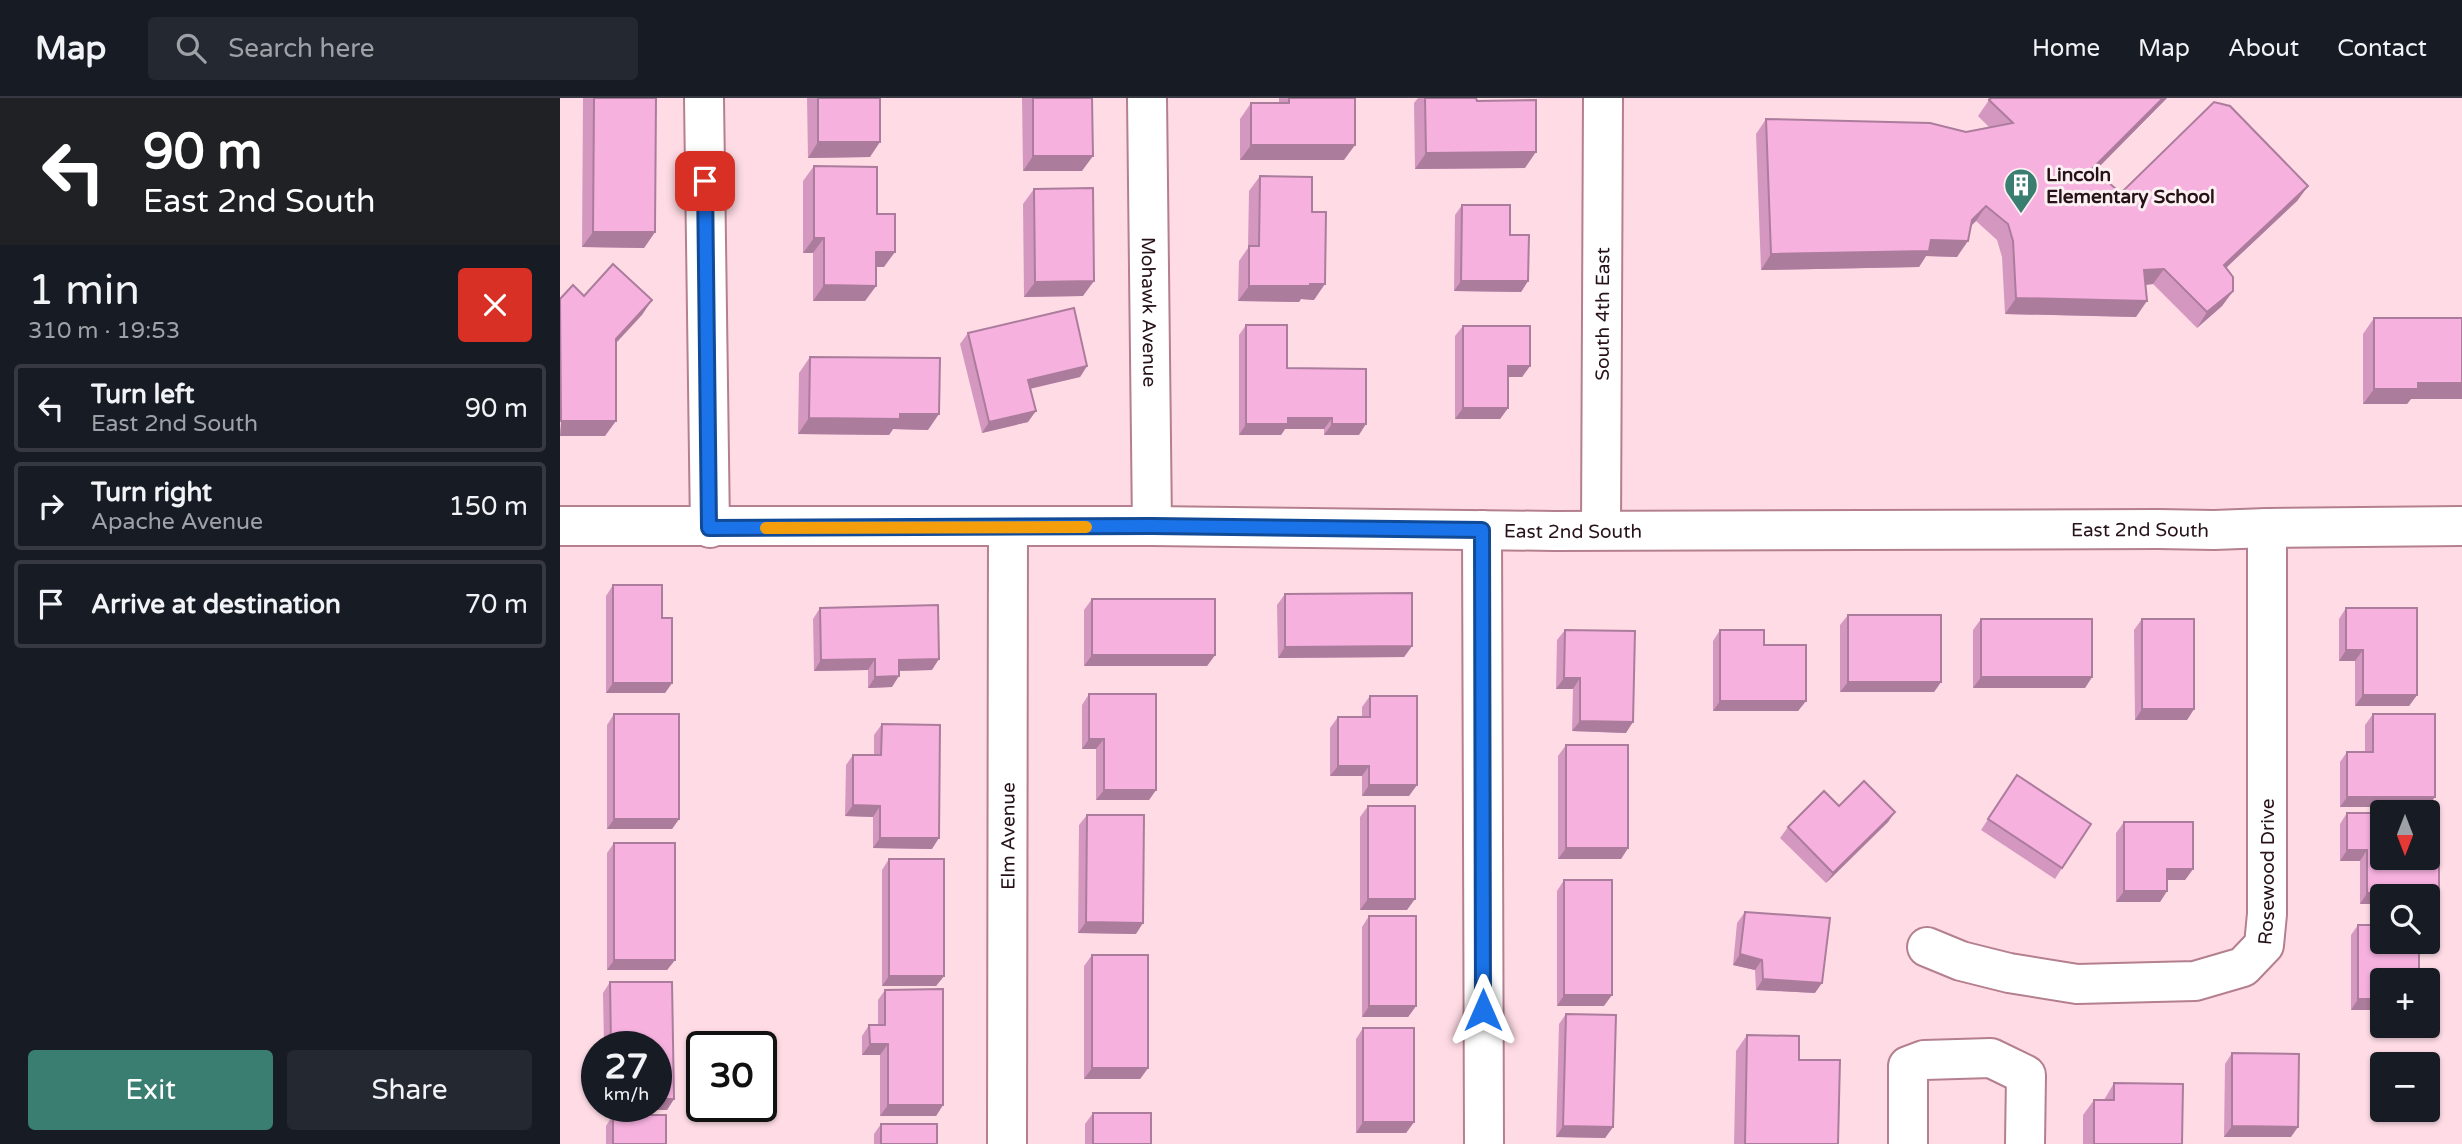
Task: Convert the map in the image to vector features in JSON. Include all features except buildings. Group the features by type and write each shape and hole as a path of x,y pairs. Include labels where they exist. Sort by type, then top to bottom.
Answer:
{"street":[{"path":"704,98 709,528"},
{"name":"Mohawk Avenue","path":"1147,98 1152,526"},
{"name":"South 4th East","path":"1601,529 1603,98"},
{"name":"East 2nd South","path":"560,526 1152,526 1482,530 2214,530 2462,526"},
{"name":"Elm Avenue","path":"1007,1144 1008,528"},
{"name":"Rosewood Drive","path":"1927,947 1961,961 2009,973 2077,984 2195,981 2243,967 2264,945 2267,914 2267,528"},
{"path":"1482,530 1484,1144"},
{"path":"1908,1144 1908,1066 1924,1060 1992,1058 2026,1074 2025,1144"}],"slow traffic":[{"path":"766,528 1086,527"}],"place":[{"name":"Lincoln Elementary School","path":"2021,215"}],"route":[{"path":"705,181 709,528 1152,526 1482,530 1483,1010"}]}
